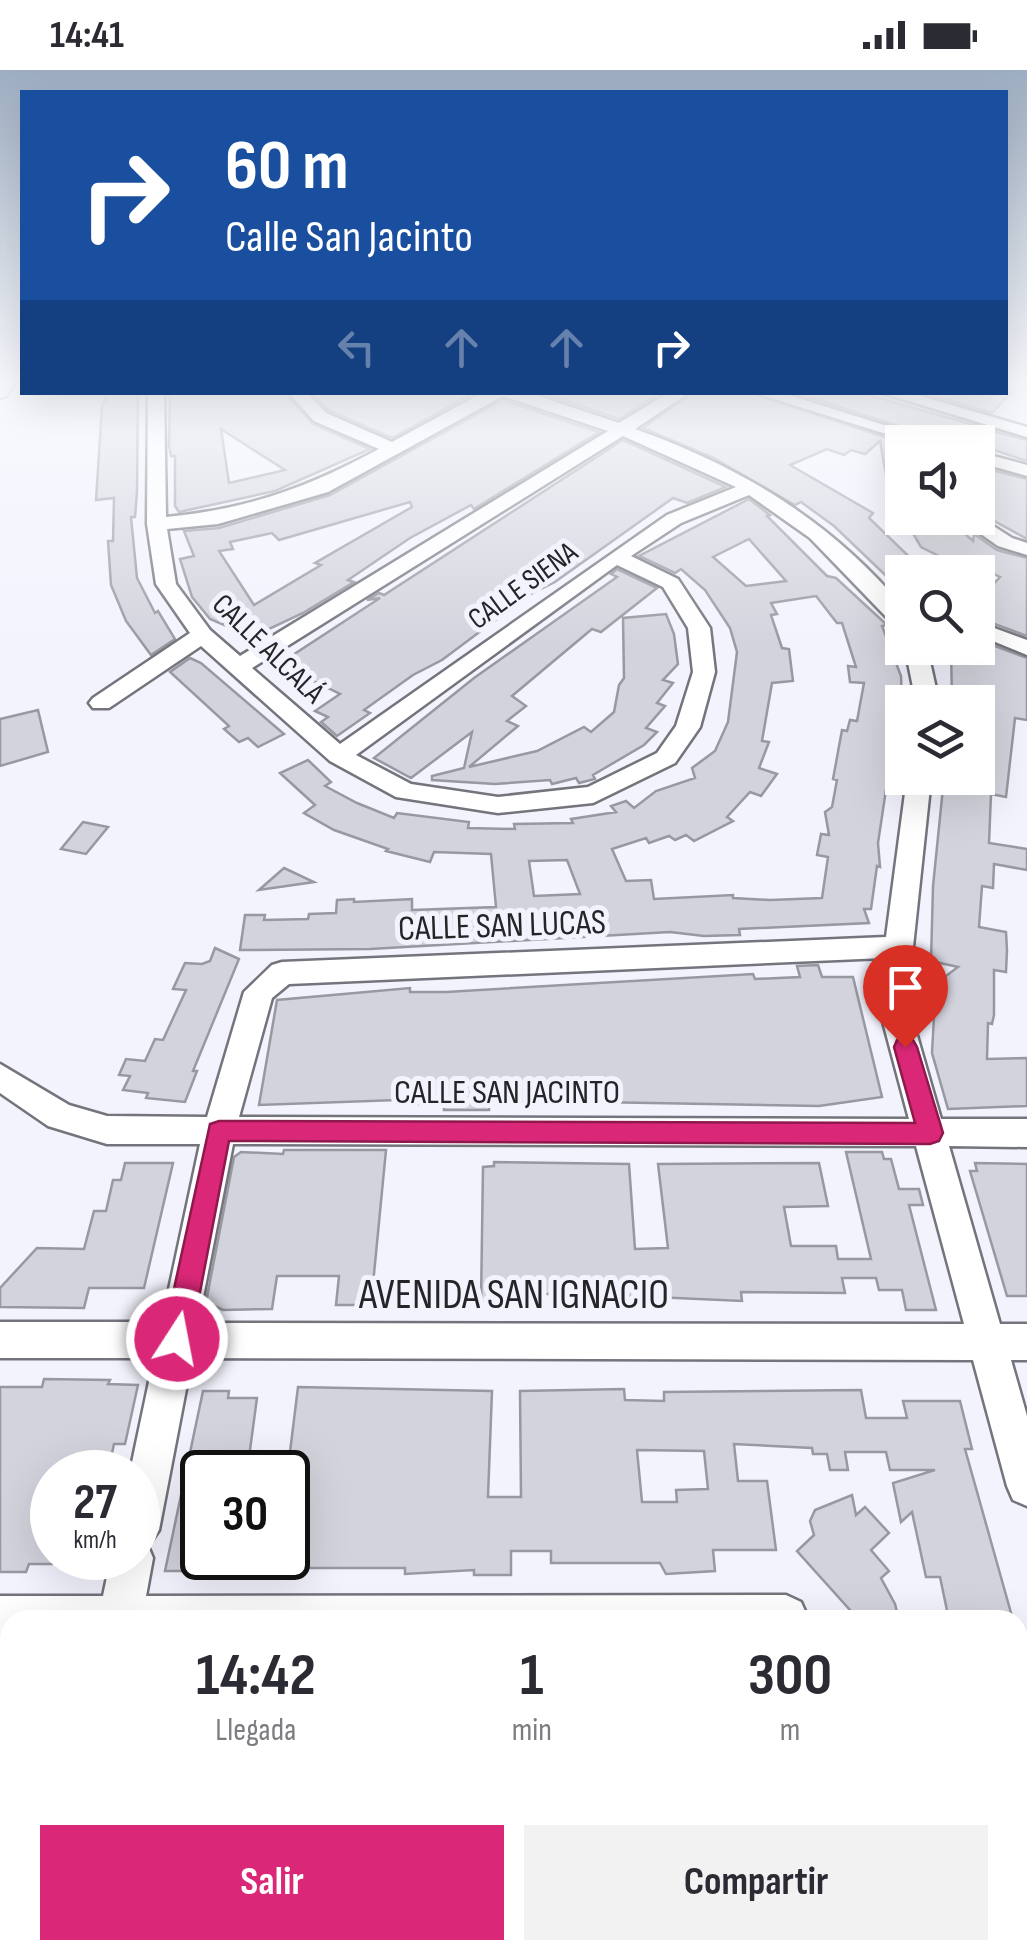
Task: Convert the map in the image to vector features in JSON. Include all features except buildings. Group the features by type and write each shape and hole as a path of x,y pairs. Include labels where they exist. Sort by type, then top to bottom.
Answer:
{"street":[{"name":"CALLE ALCALÁ","path":"156,470 156,524 166,584 202,635 339,756 405,791 498,805 593,795 666,758 688,727 704,672 699,628 671,583 616,557"},
{"path":"156,524 218,518 283,502 354,470"},
{"path":"238,667 557,470"},
{"path":"723,470 754,486 819,532 885,600"},
{"name":"CALLE SIENA","path":"339,756 674,519 754,486"},
{"path":"994,535 1027,549"},
{"path":"101,703 202,635"},
{"path":"995,635 1027,648"},
{"path":"917,795 898,947 897,1018 1027,1486"},
{"name":"CALLE SAN LUCAS","path":"154,1450 219,1131 259,992 282,973 898,947"},
{"name":"CALLE SAN JACINTO","path":"0,1077 59,1116 106,1130 1027,1133"},
{"name":"AVENIDA SAN IGNACIO","path":"0,1340 1027,1342"},
{"path":"121,1610 128,1580"}],"route":[{"path":"177,1339 219,1131 930,1133 905,1047"}]}
